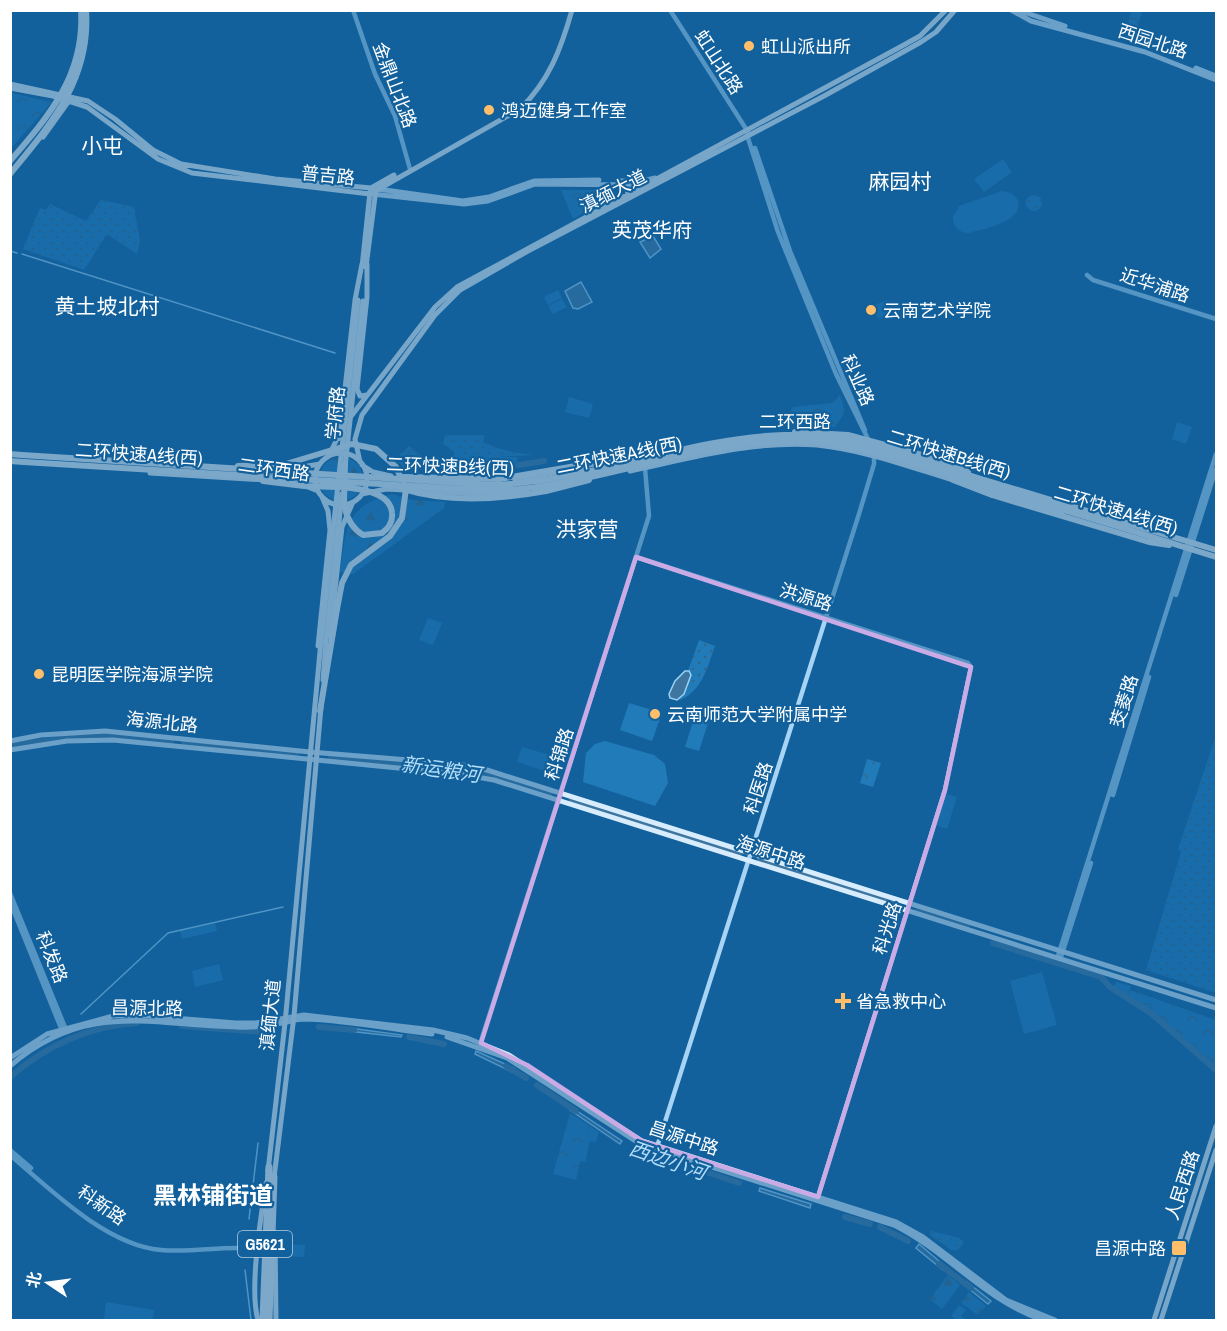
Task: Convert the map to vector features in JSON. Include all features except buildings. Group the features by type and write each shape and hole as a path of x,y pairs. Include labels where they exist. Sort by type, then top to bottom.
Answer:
{"highway":[{"path":"10,158 47,123 63,95 75,69 80,44 81,10"},
{"path":"10,173 71,92 80,70 86,45 87,10"},
{"path":"762,437 800,431 835,433 940,460 968,472"},
{"name":"二环快速B线(西)","path":"10,454 488,485 530,481 762,437 810,436 861,444 1216,554"},
{"name":"二环快速A线(西)","path":"10,462 494,491 538,486 745,445 798,441 853,448 1216,554"},
{"path":"189,466 282,465 352,444 372,447 391,460 405,485 406,501 402,518 392,533 360,556 348,568 342,583 317,711"},
{"path":"404,477 480,479 523,476 583,465 654,457"},
{"path":"231,475 285,484 304,486 315,486 337,488 347,489 358,489 372,492 385,499 391,508 391,523 382,533 363,535 349,521 344,500 345,488 345,465"},
{"path":"919,466 980,491 1132,537 1169,545"},
{"path":"403,489 450,495 500,496 539,492 641,467"},
{"name":"G5621","path":"263,1320 269,1167"},
{"name":"G5621","path":"269,1320 274,1177"}],"main road":[{"path":"373,191 409,168 505,120 532,98 554,64 572,10"},
{"name":"滇缅大道","path":"747,133 920,36 946,10"},
{"name":"滇缅大道","path":"338,439 435,307 457,287 921,42 936,32 955,10"},
{"name":"西园北路","path":"1011,10 1023,18 1180,62 1216,78"},
{"name":"西园北路","path":"1018,10 1050,24"},
{"name":"普吉路","path":"10,84 71,99 98,113 148,152 180,169 223,178 373,191 464,204 488,201 535,184 643,182 660,179"},
{"name":"普吉路","path":"10,88 59,96"},
{"path":"10,158 59,96"},
{"path":"10,173 71,99"},
{"name":"滇缅大道","path":"361,464 355,439 362,415 448,302 474,281 622,199 628,193 660,179"},
{"path":"618,182 624,189 622,199"},
{"name":"普吉路","path":"618,182 626,185 645,185"},
{"path":"626,185 628,193"},
{"name":"学府路","path":"324,641 345,465 373,191"},
{"path":"364,264 367,294 357,382 358,394 363,397 369,394"},
{"name":"学府路","path":"328,457 338,439 355,297 364,264"},
{"name":"学府路","path":"324,641 361,301"},
{"path":"346,381 351,385 357,382"},
{"name":"二环西路","path":"361,464 378,474 404,477 483,482 517,480 768,434 816,433 869,443 968,472 1173,534 1190,545"},
{"name":"二环西路","path":"362,494 377,489 477,494 512,493 726,452 781,444 827,446 874,456 1169,545 1190,545"},
{"path":"344,453 361,464 366,480 362,494 353,502 338,505 322,497 315,477 320,464 328,457 344,453"},
{"name":"二环西路","path":"10,454 276,469 306,468 320,464"},
{"name":"二环西路","path":"10,462 275,481 302,485 318,491"},
{"path":"275,481 280,475 276,469"},
{"path":"403,489 399,483 404,477"},
{"name":"滇缅大道","path":"276,1320 274,1177 294,1018 317,753 318,640 330,527 328,511 322,497"},
{"name":"滇缅大道","path":"258,1320 256,1291 258,1249 285,1021 309,760 342,527 353,502"},
{"path":"330,527 336,521 342,527"},
{"path":"1190,545 1216,554"},
{"path":"1190,545 1216,554"},
{"path":"1190,545 1216,554"},
{"name":"滇缅大道","path":"317,711 324,641"},
{"name":"海源北路","path":"10,741 41,735 105,731 310,752"},
{"name":"海源北路","path":"10,750 67,741 113,740 309,760"},
{"name":"海源中路","path":"310,752 458,764 561,792 910,903 1216,1008"},
{"name":"海源中路","path":"309,760 475,776 906,912 1061,954 1216,1000"},
{"name":"昌源北路","path":"10,1058 30,1044 65,1031 114,1020 131,1019 236,1027 294,1018"},
{"name":"昌源中路","path":"294,1018 433,1034 480,1045 525,1069 627,1138 910,1229 1006,1300 1055,1320"},
{"name":"昌源北路","path":"10,1066 65,1031"},
{"name":"人民西路","path":"1154,1320 1216,1126"},
{"name":"人民西路","path":"1161,1320 1216,1150"},
{"name":"昌源中路","path":"818,1198 908,1232 1004,1304 1043,1320"}],"street":[{"name":"金鼎山北路","path":"353,10 375,74 395,116 409,168"},
{"name":"虹山北路","path":"670,10 747,133"},
{"name":"科业路","path":"747,133 778,232 836,375 869,443"},
{"name":"近华浦路","path":"1087,275 1093,280 1216,319"},
{"path":"869,443 874,456"},
{"name":"茭菱路","path":"1190,545 1216,454"},
{"name":"科医路","path":"657,1148 874,464 874,456"},
{"name":"科锦路","path":"480,1045 650,510 641,467"},
{"name":"茭菱路","path":"1061,954 1216,469"},
{"name":"洪源路","path":"636,557 968,663"},
{"name":"科光路","path":"818,1198 945,790 972,673 968,663"},
{"name":"科发路","path":"10,893 65,1031"},
{"name":"科发路","path":"10,902 65,1031"},
{"name":"科新路","path":"10,1150 114,1233 143,1244 192,1250"},
{"name":"科新路","path":"10,1155 113,1235 142,1247 160,1250 258,1249"}],"highlighted area":[{"path":"636,557 971,667 945,790 818,1197 642,1141 527,1065 481,1043"}],"green space":[{"path":"1131,11 1142,11 1135,34 1126,32"},
{"path":"10,93 52,102 11,148"},
{"path":"1003,159 1012,172 984,192 974,179"},
{"path":"561,190 607,190 608,198 573,219"},
{"path":"1002,191 1012,194 1017,199 1018,208 1015,214 992,227 969,233 957,229 953,217 959,206"},
{"path":"1034,195 1042,203 1034,211 1026,203"},
{"path":"101,200 134,207 140,241 137,254 107,234 84,270 23,249 40,208 46,210 50,204 86,221"},
{"path":"558,290 562,298 548,305 544,297"},
{"path":"562,299 567,307 553,314 548,306"},
{"path":"887,300 893,313 878,319 872,306"},
{"path":"840,395 845,412 835,427 785,426 784,419 793,407 832,403"},
{"path":"569,397 593,404 589,418 565,412"},
{"path":"1177,422 1192,427 1186,444 1172,439"},
{"path":"445,435 485,435 483,442 489,445 534,455 454,459 454,452 443,444"},
{"path":"409,446 423,457 517,457 518,468 403,468 396,459"},
{"path":"341,457 350,458 357,463 362,470 362,488 357,495 350,500 341,501 332,500 325,495 320,488 319,479 320,470 325,463 332,458"},
{"path":"392,494 412,500 445,502 444,508 353,574 340,572 346,532 356,513 364,505"},
{"path":"428,618 442,623 433,645 419,640"},
{"path":"699,640 715,646 698,685 693,692 678,701 684,694 691,674 688,671"},
{"path":"629,703 662,713 652,741 620,730"},
{"path":"694,718 708,723 699,751 685,747"},
{"path":"1216,735 1216,993 1146,970 1181,852 1178,849"},
{"path":"605,741 654,755 665,764 668,783 655,806 583,782 586,753 595,744"},
{"path":"522,747 550,755 545,771 517,762"},
{"path":"867,759 881,763 873,787 860,783"},
{"path":"946,794 957,797 947,829 937,826"},
{"path":"215,923 217,931 182,939 180,931"},
{"path":"219,964 223,980 195,987 192,971"},
{"path":"1042,972 1057,1025 1024,1034 1010,981"},
{"path":"1116,982 1131,986 1130,990 1216,1020 1216,1066 1151,1012 1113,988"},
{"path":"570,1113 599,1132 596,1142 590,1141 585,1162 580,1161 576,1180 553,1174"},
{"path":"931,1231 959,1238 964,1242 958,1250 951,1250 930,1235"},
{"path":"283,1244 305,1245 304,1257 283,1256"},
{"path":"948,1275 960,1285 942,1309 930,1299"},
{"path":"969,1292 986,1306 978,1315 961,1303"},
{"path":"106,1302 154,1310 153,1320 104,1320"},
{"path":"959,1305 966,1310 961,1316 967,1320 957,1320 951,1316"}],"shaded area":[{"path":"653,236 661,249 650,258 640,242"},
{"path":"581,282 592,302 578,309 573,308 565,291"},
{"path":"685,671 689,671 691,675 684,694 677,700 670,698 669,694 675,681"},
{"path":"349,1028 402,1035 401,1037 348,1031"},
{"path":"476,1051 514,1068 512,1072 475,1054"},
{"path":"571,1107 622,1141 620,1144 570,1110"},
{"path":"760,1188 811,1204 810,1208 759,1191"},
{"path":"919,1244 946,1267 943,1270 916,1248"},
{"path":"967,1282 991,1301 988,1304 964,1285"}],"waterway":[{"path":"10,251 17,253"},
{"path":"22,254 335,353"},
{"path":"519,465 544,461"},
{"name":"新运粮河","path":"10,746 89,735 171,742"},
{"path":"184,743 296,754"},
{"name":"新运粮河","path":"331,757 472,770 550,793"},
{"name":"新运粮河","path":"572,800 739,853"},
{"name":"新运粮河","path":"760,860 895,903"},
{"path":"81,1014 168,933 283,907"},
{"name":"新运粮河","path":"918,910 967,926"},
{"path":"993,943 1101,977 1110,987 1152,1014 1216,1070"},
{"name":"西边小河","path":"10,1077 39,1055 69,1039 102,1028 137,1023"},
{"name":"西边小河","path":"182,1026 264,1032"},
{"name":"西边小河","path":"319,1027 354,1030"},
{"name":"西边小河","path":"409,1037 444,1044"},
{"name":"西边小河","path":"506,1066 526,1078"},
{"name":"西边小河","path":"537,1085 576,1111"},
{"path":"249,1219 258,1143"},
{"name":"西边小河","path":"700,1170 739,1183"},
{"name":"西边小河","path":"845,1217 870,1224"},
{"name":"西边小河","path":"880,1227 908,1241"},
{"name":"西边小河","path":"939,1264 971,1288"},
{"path":"245,1270 251,1320"}],"place":[{"name":"虹山派出所","path":"749,46"},
{"name":"鸿迈健身工作室","path":"489,110"},
{"name":"云南艺术学院","path":"871,310"},
{"name":"昆明医学院海源学院","path":"39,674"},
{"name":"云南师范大学附属中学","path":"655,714"},
{"name":"省急救中心","path":"843,1001"},
{"name":"昌源中路","path":"1179,1248"}],"district":[{"name":"小屯","path":"102,145"},
{"name":"麻园村","path":"900,181"},
{"name":"英茂华府","path":"652,229"},
{"name":"黄土坡北村","path":"107,306"},
{"name":"洪家营","path":"587,529"},
{"name":"黑林铺街道","path":"213,1195"}]}
